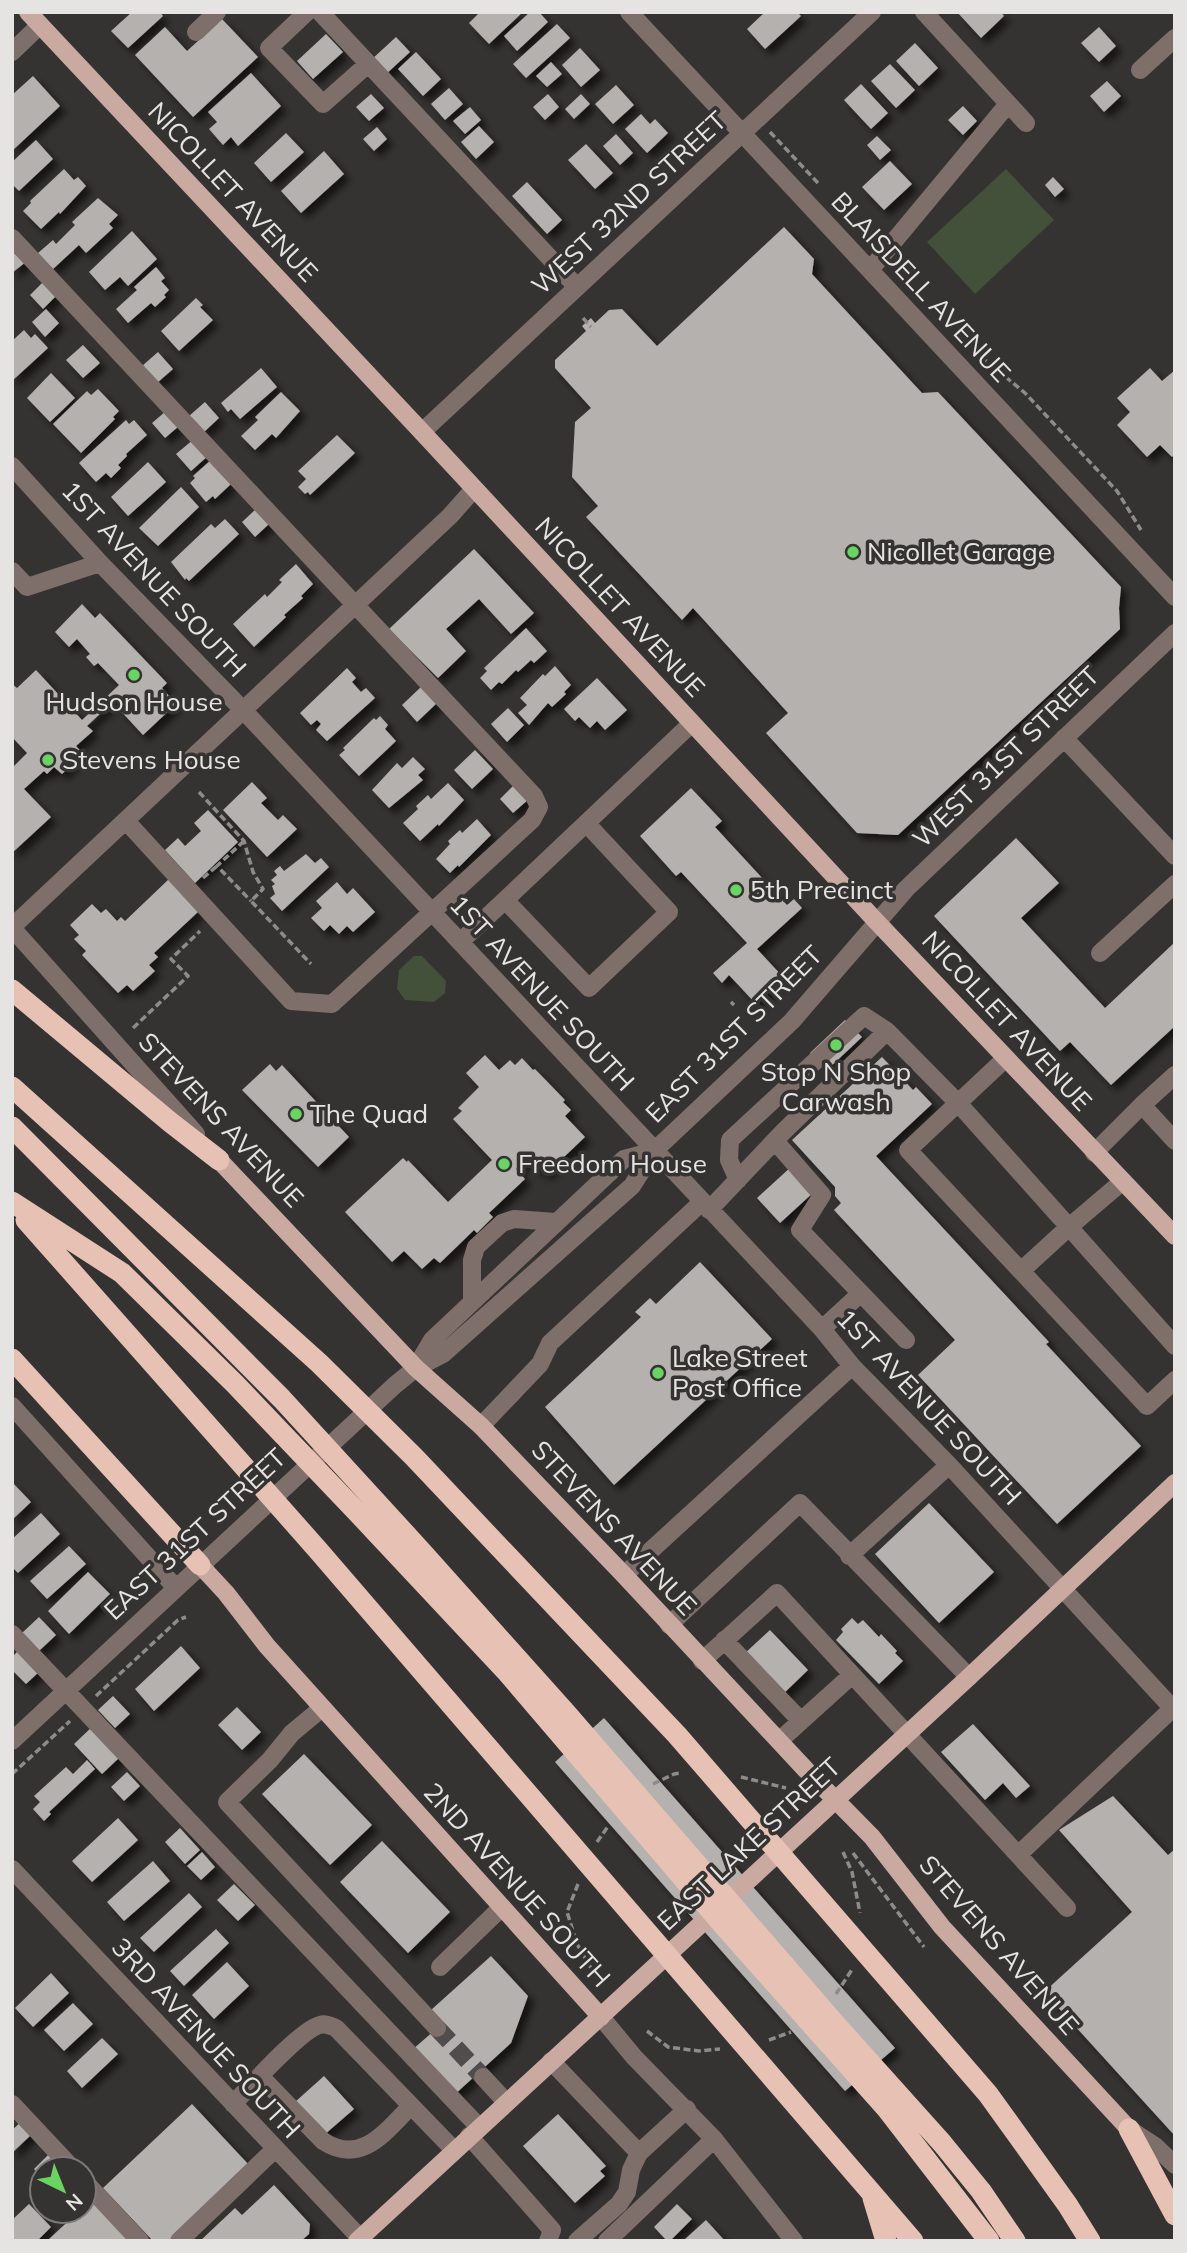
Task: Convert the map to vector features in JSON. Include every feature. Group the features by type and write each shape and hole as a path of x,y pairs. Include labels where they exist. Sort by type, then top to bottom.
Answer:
{"highway":[{"path":"12,990 219,1160"},
{"path":"12,1087 319,1363 414,1457 677,1735 988,2094 1067,2204 1090,2241"},
{"path":"12,1126 282,1399 364,1505 617,1787 830,2032 950,2153 1016,2241"},
{"path":"12,1203 122,1273 265,1415 364,1505"},
{"path":"12,1203 564,1833 913,2241"},
{"path":"12,1359 200,1566"},
{"path":"830,2032 989,2241"},
{"path":"1129,2129 1172,2209"},
{"path":"870,2190 886,2241"}],"main road":[{"name":"NICOLLET AVENUE","path":"34,19 876,921 1175,1236"},
{"name":"STEVENS AVENUE","path":"219,1160 416,1368 481,1426 702,1661 872,1836 942,1927 1129,2129"},
{"name":"EAST LAKE STREET","path":"360,2240 1175,1483"},
{"name":"2ND AVENUE SOUTH","path":"200,1566 226,1593 267,1646 322,1708 601,2017"}],"street":[{"path":"196,32 217,12"},
{"path":"307,12 269,48 324,104 368,64"},
{"path":"320,12 577,287"},
{"name":"BLAISDELL AVENUE","path":"629,12 1175,597"},
{"name":"WEST 32ND STREET","path":"422,432 872,12"},
{"path":"924,12 1026,123"},
{"path":"12,52 34,19"},
{"path":"1140,70 1175,38"},
{"path":"870,270 1008,104"},
{"path":"12,238 534,796 539,807 532,820 332,1004 291,1001 127,822"},
{"name":"1ST AVENUE SOUTH","path":"12,466 100,563 244,711 822,1329 852,1366 949,1465 1174,1709"},
{"path":"12,928 450,516 474,489"},
{"path":"12,571 27,587 100,563"},
{"name":"WEST 31ST STREET","path":"876,921 906,889 1175,634"},
{"path":"460,942 692,723"},
{"path":"1064,738 1175,856"},
{"path":"505,900 589,988 669,912 586,823"},
{"path":"1100,953 1175,884"},
{"name":"EAST 31ST STREET","path":"12,1741 394,1385 416,1368 443,1354 632,1185 654,1151 792,1021 876,921"},
{"name":"STEVENS AVENUE","path":"12,928 219,1160"},
{"path":"738,1180 729,1160 730,1140 864,1016 887,1031 958,1103 1175,1346"},
{"path":"481,1426 540,1364 550,1343 738,1180 887,1031"},
{"path":"1006,1058 908,1150 1147,1406 1175,1380"},
{"path":"1094,1153 1175,1075"},
{"path":"1142,1105 1175,1141"},
{"path":"775,1141 822,1195 800,1230 906,1340"},
{"name":"EAST 31ST STREET","path":"416,1368 432,1340 624,1159 654,1151"},
{"path":"1021,1271 1123,1181"},
{"path":"472,1302 472,1260 476,1247 502,1223 514,1219 556,1222"},
{"path":"822,1329 861,1293"},
{"path":"624,1575 852,1366"},
{"path":"12,1406 176,1588"},
{"path":"849,1556 949,1465"},
{"path":"669,1625 800,1503 969,1677"},
{"path":"702,1661 777,1593 1067,1908"},
{"path":"12,1634 84,1707 474,2132 552,2230 548,2241"},
{"path":"724,1640 801,1721"},
{"path":"779,1741 852,1675"},
{"path":"322,1708 292,1733 270,1760 227,1802 437,2028"},
{"path":"1018,1855 1174,1709"},
{"name":"3RD AVENUE SOUTH","path":"12,1869 360,2240"},
{"path":"440,1967 502,1907"},
{"name":"2ND AVENUE SOUTH","path":"601,2017 634,2057 714,2139 794,2241"},
{"path":"233,2104 301,2036 316,2026 328,2025 336,2028 454,2150"},
{"path":"551,2061 639,2153"},
{"path":"260,2076 323,2141 333,2148 346,2151 362,2150 411,2106"},
{"path":"482,2077 506,2102"},
{"path":"12,2104 60,2155"},
{"path":"578,2241 619,2204 627,2192 631,2170 639,2153 687,2109"},
{"name":"STEVENS AVENUE","path":"1129,2129 1156,2146 1175,2165"},
{"path":"607,2241 714,2139"},
{"path":"179,2241 275,2149"},
{"path":"98,2196 140,2241"}],"path":[{"path":"780,141 827,192"},
{"path":"583,318 591,327"},
{"path":"973,350 1025,393 1118,491 1146,539"},
{"path":"199,792 244,841 253,872 263,889 251,901"},
{"path":"244,841 217,866 311,964"},
{"path":"133,1028 188,976 171,958 214,917"},
{"path":"12,1774 178,1620 187,1617"},
{"path":"853,1853 924,1947"}],"green space":[{"path":"1006,169 1054,220 975,294 927,242"},
{"path":"414,956 422,956 446,981 445,993 434,1002 405,1000 397,989 399,970"}],"building":[{"path":"132,12 160,12 163,16 128,48 111,31"},
{"path":"480,12 523,12 489,44 469,23"},
{"path":"530,12 539,12 548,22 517,51 504,36"},
{"path":"765,12 797,12 801,16 765,49 747,29"},
{"path":"957,12 1001,12 1004,16 981,38"},
{"path":"222,19 258,57 193,117 135,55 165,27 187,51"},
{"path":"557,24 570,38 526,78 513,64"},
{"path":"1099,27 1116,46 1099,62 1081,43"},
{"path":"326,34 343,52 313,79 297,61"},
{"path":"396,37 410,52 385,75 371,60"},
{"path":"915,43 938,68 919,86 896,61"},
{"path":"580,48 600,70 581,87 562,65"},
{"path":"416,52 441,79 423,96 398,69"},
{"path":"551,62 562,74 547,87 536,76"},
{"path":"890,64 915,90 896,108 871,81"},
{"path":"251,73 281,106 238,146 231,137 223,145 209,129 217,122 208,112"},
{"path":"33,76 60,106 12,151 12,95"},
{"path":"1107,81 1121,96 1104,112 1090,96"},
{"path":"861,84 888,113 871,129 844,100"},
{"path":"616,85 634,105 613,124 595,104"},
{"path":"449,88 463,104 445,120 431,104"},
{"path":"371,94 384,108 369,121 356,107"},
{"path":"548,94 559,107 545,120 533,107"},
{"path":"581,94 590,104 574,119 565,109"},
{"path":"963,106 977,121 963,135 948,120"},
{"path":"470,107 481,120 465,134 453,121"},
{"path":"641,114 650,124 655,119 668,133 647,153 625,129"},
{"path":"479,126 494,142 476,159 461,142"},
{"path":"377,127 387,139 374,151 363,139"},
{"path":"286,133 304,152 271,182 254,163"},
{"path":"616,134 633,153 620,165 603,146"},
{"path":"877,136 891,150 880,160 867,145"},
{"path":"36,140 53,159 19,191 12,184 12,162"},
{"path":"586,144 613,173 595,189 568,160"},
{"path":"324,151 344,174 301,213 281,191"},
{"path":"890,161 912,184 884,210 862,187"},
{"path":"64,169 74,180 78,177 86,186 60,214 59,212 41,229 23,211"},
{"path":"1053,177 1064,189 1055,197 1045,185"},
{"path":"527,182 562,220 547,234 512,196"},
{"path":"98,198 118,215 109,224 113,228 86,253 79,245 53,269 38,253 53,240 56,244 75,225 72,222"},
{"name":"Nicollet Garage","path":"784,227 814,259 812,274 922,393 938,392 1121,587 1120,629 898,835 857,833 766,733 788,713 693,608 682,620 586,517 598,506 572,477 575,422 591,408 555,368 555,360 586,331 582,326 591,318 595,323 609,310 622,309 657,346"},
{"path":"132,231 157,259 128,286 120,277 105,290 89,272"},
{"path":"12,244 27,261 12,273"},
{"path":"156,267 165,278 161,281 169,290 164,295 166,297 155,307 151,303 128,323 116,309 137,290 134,287"},
{"path":"44,281 57,295 43,309 30,295"},
{"path":"196,298 203,305 200,307 213,320 179,351 161,331"},
{"path":"46,309 59,323 45,337 32,322"},
{"path":"24,330 31,338 35,334 48,348 12,381 12,341"},
{"path":"83,345 100,363 83,378 66,360"},
{"path":"158,352 173,369 157,383 142,366"},
{"path":"261,368 277,387 240,419 231,409 228,412 221,403"},
{"path":"1150,368 1162,381 1175,370 1175,454 1172,457 1160,445 1147,457 1117,425 1130,412 1117,398"},
{"path":"51,373 75,398 50,422 27,398"},
{"path":"98,389 119,411 113,417 115,419 81,453 53,424 87,391 91,395"},
{"path":"281,392 300,411 276,438 272,434 255,450 241,436 258,420 255,417"},
{"path":"205,402 219,418 204,432 189,416"},
{"path":"166,411 179,426 165,438 152,423"},
{"path":"126,420 129,424 134,420 147,435 126,454 118,465 121,468 111,478 106,473 96,482 79,463"},
{"path":"337,435 355,453 310,495 308,492 305,494 298,487 306,479 298,471"},
{"path":"194,439 209,455 191,471 176,454"},
{"path":"211,460 231,484 215,499 213,496 206,502 190,483 195,478 193,476"},
{"path":"148,462 166,482 128,516 111,497"},
{"path":"181,487 199,507 158,546 139,528"},
{"path":"256,509 270,523 255,537 242,522"},
{"path":"225,519 239,534 189,581 186,578 185,580 171,562 211,524 215,528"},
{"path":"474,549 534,613 511,634 479,599 446,629 466,651 438,678 389,629"},
{"path":"296,564 313,584 301,596 303,598 284,615 286,617 254,647 233,624 265,594 267,597 282,582 279,580"},
{"path":"82,604 95,618 100,613 167,683 162,688 176,704 143,735 118,708 121,705 116,699 87,726 93,731 76,746 83,754 62,774 54,767 47,774 44,771 24,789 51,817 12,853 12,768 27,753 12,737 12,684 17,688 36,670 82,720 119,685 98,663 94,666 86,657 90,654 77,639 69,647 55,632"},
{"path":"526,628 547,651 534,663 531,660 491,690 480,678 487,671 484,668"},
{"path":"555,666 571,685 564,692 566,694 552,707 548,703 529,725 518,713 527,705 520,698 543,674 545,676"},
{"path":"347,668 356,678 352,682 361,692 366,688 375,698 327,741 316,730 321,724 317,720 311,725 300,713"},
{"path":"597,678 627,710 605,730 597,721 590,728 579,717 575,721 564,709"},
{"path":"422,686 438,702 417,722 402,705"},
{"path":"508,708 524,725 507,742 491,724"},
{"path":"380,716 388,725 385,729 396,741 359,776 339,755 374,718 376,720"},
{"path":"475,750 493,769 472,789 454,770"},
{"path":"413,757 425,769 418,775 423,780 389,808 372,790 397,763 402,768"},
{"path":"252,782 267,798 261,803 278,820 283,815 297,829 267,857 223,810"},
{"path":"448,783 464,800 420,841 403,823 428,795 431,799"},
{"path":"516,783 530,798 513,813 500,799"},
{"name":"5th Precinct","path":"691,788 722,821 715,827 787,905 794,899 802,908 757,949 784,978 756,1004 729,975 722,983 713,973 747,943 681,872 676,876 640,836"},
{"path":"208,810 238,842 195,883 165,850 178,838 185,846 201,831 194,823"},
{"path":"477,819 491,835 450,873 436,859 450,844 448,841"},
{"path":"1016,838 1059,883 1021,918 1105,1008 1175,942 1175,1026 1111,1085 1070,1042 1060,1051 934,916"},
{"path":"306,854 315,863 321,858 329,867 282,911 270,898 275,894 272,886 275,884 271,880 277,875 274,871 280,866 284,871"},
{"path":"169,879 199,911 154,953 158,957 149,965 155,971 133,991 127,985 118,993 82,955 86,951 74,939 79,935 70,925 92,904 101,913 106,909 117,921 121,917 125,921"},
{"path":"337,882 347,894 353,888 375,912 353,932 347,926 339,934 330,925 324,931 311,918 322,908 316,901"},
{"name":"Stop N Shop Carwash","path":"845,1020 862,1037 827,1070 810,1053"},
{"name":"Freedom House","path":"485,1055 499,1070 510,1060 515,1065 522,1058 565,1100 563,1102 571,1110 565,1116 585,1137 545,1175 537,1166 534,1170 525,1161 516,1169 525,1179 489,1213 493,1217 477,1233 474,1230 440,1263 434,1258 422,1269 404,1251 392,1262 345,1212 403,1158 448,1202 492,1160 453,1119 462,1111 458,1108 479,1087 466,1073"},
{"path":"882,1057 913,1090 916,1087 932,1104 876,1156 1049,1342 1046,1344 1141,1446 1057,1524 918,1375 955,1340 834,1210 841,1203 835,1196 835,1187 792,1140"},
{"name":"The Quad","path":"270,1064 276,1071 282,1065 349,1137 318,1167 242,1090"},
{"path":"792,1166 815,1191 780,1223 757,1198"},
{"name":"Lake Street Post Office","path":"700,1262 772,1339 614,1485 545,1407 641,1317 635,1312 650,1298 656,1304"},
{"path":"12,1482 31,1502 12,1520"},
{"path":"929,1503 994,1572 939,1623 875,1554"},
{"path":"41,1513 60,1534 18,1573 12,1567 12,1539"},
{"path":"69,1546 86,1564 47,1599 30,1581"},
{"path":"88,1572 110,1594 69,1634 48,1611"},
{"path":"39,1617 56,1635 39,1651 22,1633"},
{"path":"852,1618 858,1624 863,1620 879,1637 881,1634 903,1661 879,1684 836,1640 843,1632 841,1629"},
{"path":"770,1630 808,1670 782,1695 744,1654"},
{"path":"181,1646 200,1668 154,1711 135,1689"},
{"path":"20,1649 41,1670 26,1684 12,1670 12,1657"},
{"path":"113,1696 130,1714 115,1728 98,1710"},
{"path":"237,1707 261,1732 242,1750 218,1725"},
{"path":"604,1718 895,2048 845,2091 555,1762"},
{"path":"973,1724 1030,1786 1016,1798 1003,1783 985,1800 941,1752"},
{"path":"93,1726 121,1756 102,1774 74,1744"},
{"path":"304,1754 372,1825 330,1865 262,1794"},
{"path":"87,1760 95,1769 49,1812 51,1814 44,1821 33,1809 40,1802 34,1796 66,1767 73,1774"},
{"path":"127,1772 140,1786 124,1801 111,1787"},
{"path":"1113,1796 1168,1855 1175,1849 1175,2136 1044,1992 1132,1912 1059,1830"},
{"path":"118,1818 138,1840 92,1882 72,1861"},
{"path":"180,1828 200,1850 185,1864 165,1842"},
{"path":"382,1841 450,1912 408,1953 340,1882"},
{"path":"202,1852 215,1867 201,1880 187,1866"},
{"path":"153,1861 170,1881 124,1921 107,1902"},
{"path":"234,1884 255,1905 238,1921 217,1900"},
{"path":"189,1893 202,1907 154,1952 140,1938"},
{"path":"216,1929 229,1943 184,1986 170,1971"},
{"path":"491,1956 528,1996 511,2043 453,2096 412,2050 443,2023 431,2010"},
{"path":"227,1962 249,1986 214,2019 192,1995"},
{"path":"51,1973 69,1993 33,2027 15,2008"},
{"path":"73,2003 93,2024 64,2051 44,2030"},
{"path":"102,2038 118,2054 82,2088 67,2071"},
{"path":"324,2076 354,2109 324,2135 295,2102"},
{"path":"192,2104 249,2165 169,2241 153,2241 103,2188"},
{"path":"558,2114 606,2166 600,2171 605,2176 575,2203 523,2146"},
{"path":"22,2121 33,2133 12,2153 12,2130"},
{"path":"274,2185 310,2224 309,2234 301,2241 200,2241 235,2208 242,2215"},
{"path":"98,2202 133,2241 47,2241 64,2225 98,2225"},
{"path":"677,2204 692,2219 667,2241 654,2227"},
{"path":"28,2205 28,2225 51,2227 37,2241 12,2241 12,2220"},
{"path":"706,2220 725,2241 683,2241"}],"tunnel":[{"path":"437,2028 483,2077"}],"place":[{"name":"Nicollet Garage","path":"853,552"},
{"name":"Hudson House","path":"134,675"},
{"name":"Stevens House","path":"48,760"},
{"name":"5th Precinct","path":"736,890"},
{"name":"Stop N Shop Carwash","path":"836,1045"},
{"name":"The Quad","path":"296,1114"},
{"name":"Freedom House","path":"504,1164"},
{"name":"Lake Street Post Office","path":"658,1373"}]}
